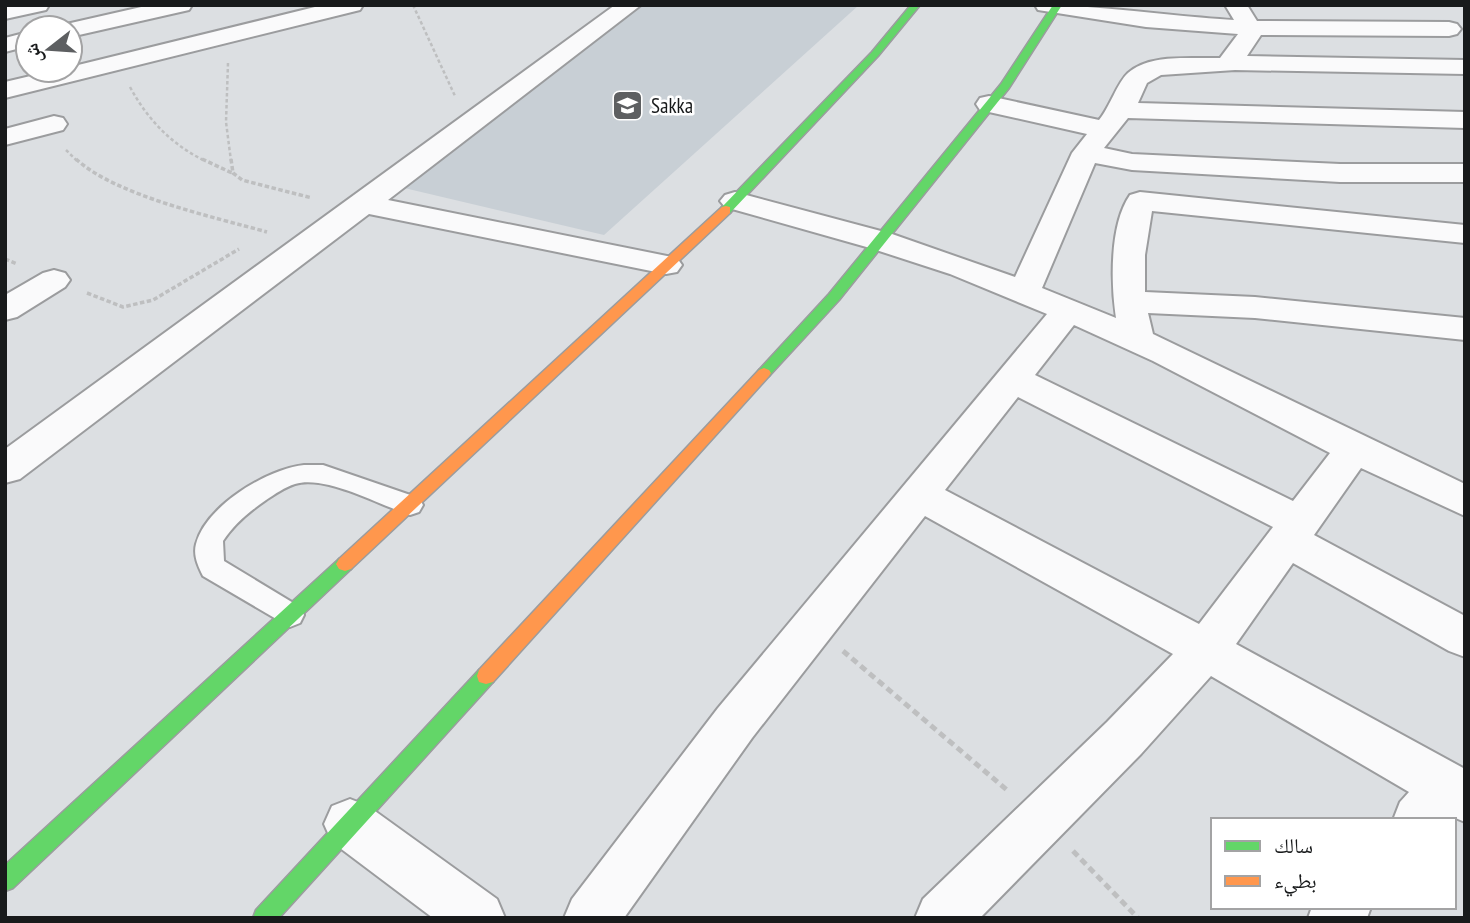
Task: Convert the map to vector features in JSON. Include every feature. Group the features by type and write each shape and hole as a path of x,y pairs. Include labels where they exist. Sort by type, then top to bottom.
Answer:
{"street":[{"path":"5,12 38,5"},
{"path":"84,27 181,5"},
{"path":"5,90 352,5"},
{"path":"6,469 630,5"},
{"path":"5,880 735,201 874,54 916,5"},
{"path":"1231,63 1248,39 1251,29 1236,5"},
{"path":"1433,5 1465,48"},
{"path":"264,918 834,297 1005,86 1054,6 1160,22 1251,29 1449,29"},
{"path":"1024,292 1086,153 1114,120 1137,78 1148,70 1169,66 1218,67 1231,63 1465,67"},
{"path":"989,104 1114,120 1465,120"},
{"path":"5,137 54,124"},
{"path":"1086,153 1132,162 1340,173 1465,173"},
{"path":"1132,162 1140,201 1126,268 1128,302 1137,340"},
{"path":"735,201 881,241 1068,310 1137,340 1354,449 1465,501"},
{"path":"1140,201 1465,234"},
{"path":"365,204 666,265"},
{"path":"5,310 54,280"},
{"path":"1128,302 1257,307 1465,328"},
{"path":"591,918 736,723 1068,310"},
{"path":"1013,379 1292,531 1465,638"},
{"path":"942,918 1206,650 1354,449"},
{"path":"920,495 1206,650 1443,801"},
{"path":"350,824 478,918"}],"lane":[{"path":"290,615 213,568 209,558 209,543 219,528 249,498 284,478 307,472 323,474 410,505"}],"path":[{"path":"413,5 468,126"},
{"path":"223,36 229,72 226,134 233,173"},
{"path":"118,61 138,103 174,144 242,180 312,198 303,205"},
{"path":"54,124 68,153 111,180 197,213 268,232"},
{"path":"261,236 277,226"},
{"path":"5,259 123,307 153,300 246,244"},
{"path":"814,627 1042,819 1138,918"}],"shaded area":[{"name":"Sakka","path":"641,5 859,5 604,235 400,187"}],"traffic: fast":[{"path":"726,210 875,54 916,5"},
{"path":"764,373 834,297 1005,86 1058,5"},
{"path":"5,880 345,564"},
{"path":"264,918 486,676"}],"traffic: slow":[{"path":"345,564 726,210"},
{"path":"486,676 764,373"}],"place":[{"name":"Sakka","path":"628,106"}]}
